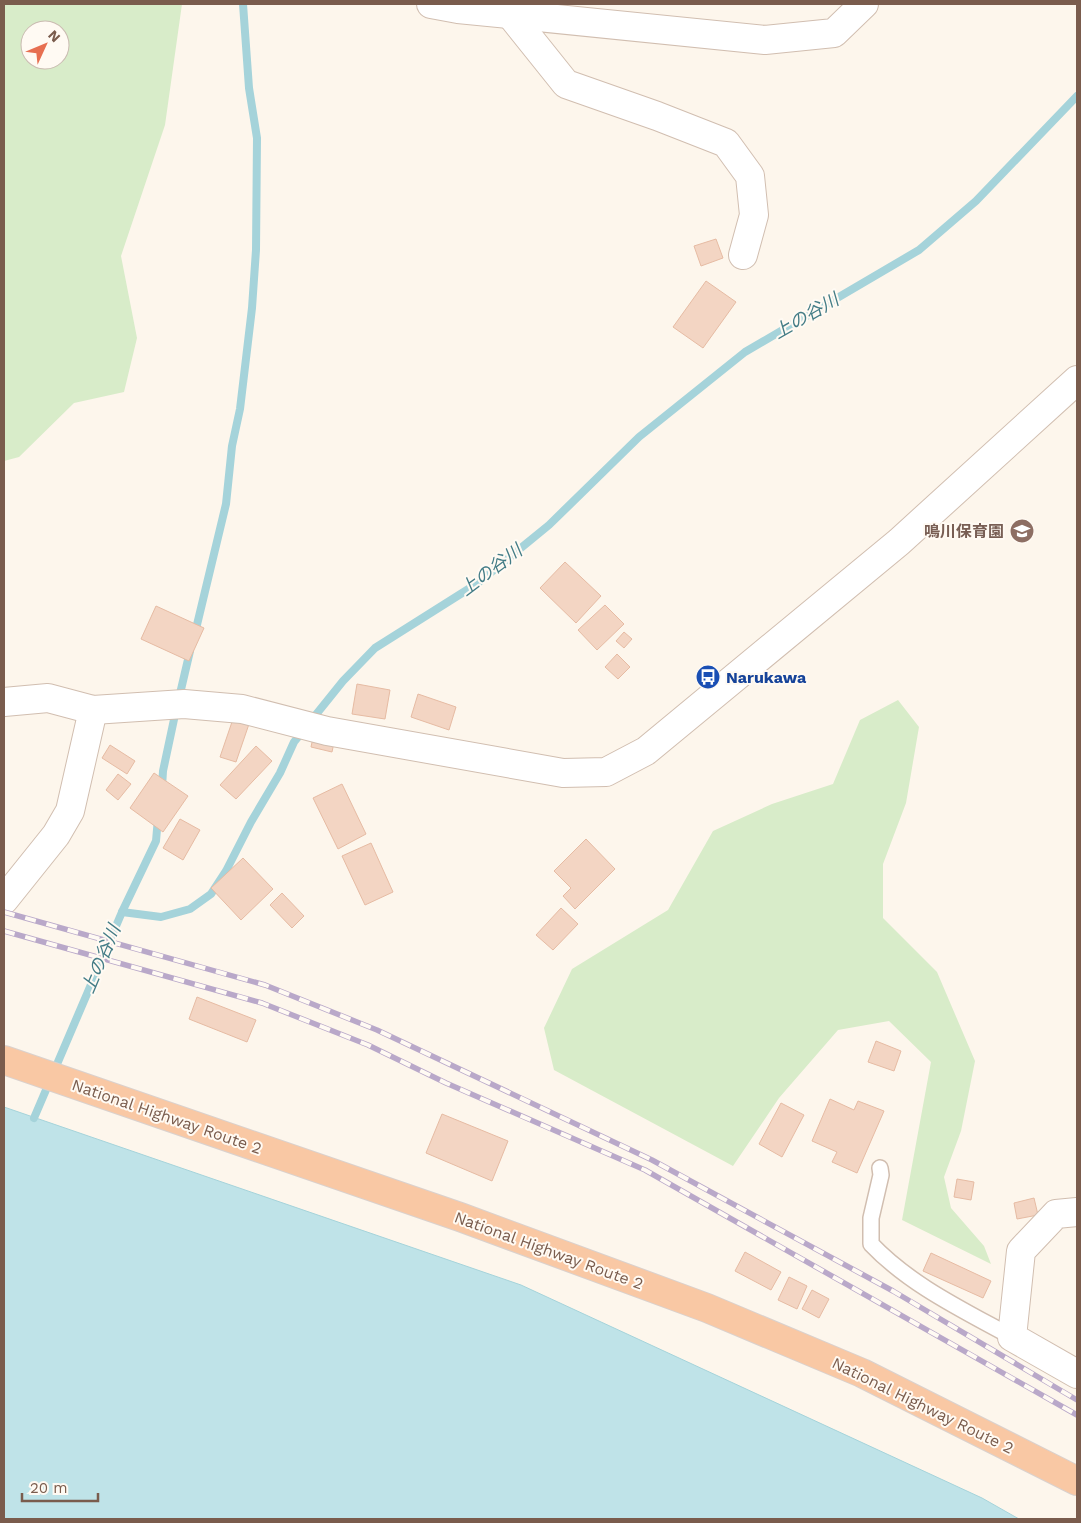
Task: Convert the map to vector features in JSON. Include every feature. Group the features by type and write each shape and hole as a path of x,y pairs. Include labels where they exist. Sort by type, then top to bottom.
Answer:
{"highway":[{"name":"National Highway Route 2","path":"4,1060 460,1217 707,1308 862,1373 1077,1481"}],"street":[{"path":"431,4 458,9 765,40 834,33 864,4"},
{"path":"510,14 566,84 657,116 726,144 750,176 754,215 743,255"},
{"path":"4,702 48,698 93,710 184,704 242,709 327,731 563,773 606,772 646,750 899,542 1077,380"},
{"path":"4,900 56,835 70,812 93,710"},
{"path":"1077,1212 1056,1214 1020,1251 1012,1337 1077,1374"}],"lane":[{"path":"880,1168 881,1175 871,1218 871,1244 886,1260 938,1296 1012,1337"}],"green space":[{"path":"4,4 182,4 165,125 121,256 137,338 124,392 74,403 19,457 4,461"},
{"path":"898,700 919,727 906,803 883,864 883,918 937,972 975,1061 961,1131 944,1177 951,1208 984,1246 991,1264 902,1220 931,1062 889,1021 838,1030 779,1098 733,1166 554,1070 544,1028 572,969 668,910 713,831 772,804 833,784 860,720"}],"water":[{"path":"4,1107 521,1285 982,1498 1019,1519 4,1519"}],"building":[{"path":"716,239 723,258 701,266 694,246"},
{"path":"706,281 736,302 703,348 673,327"},
{"path":"565,562 601,596 576,623 540,588"},
{"path":"605,605 624,624 597,650 578,630"},
{"path":"156,606 204,628 189,661 141,639"},
{"path":"624,632 632,639 624,648 616,641"},
{"path":"617,654 630,667 618,679 605,667"},
{"path":"357,684 390,690 385,719 352,714"},
{"path":"418,694 456,707 449,730 411,717"},
{"path":"233,719 249,724 236,762 220,757"},
{"path":"314,733 335,738 332,752 311,747"},
{"path":"110,745 135,761 127,774 102,758"},
{"path":"256,746 272,761 236,799 220,785"},
{"path":"154,773 188,796 163,832 130,808"},
{"path":"118,774 131,784 118,800 106,790"},
{"path":"342,784 366,834 338,849 313,798"},
{"path":"180,819 200,830 183,860 163,848"},
{"path":"586,839 615,869 575,909 563,896 571,888 554,871"},
{"path":"371,843 393,892 365,905 342,856"},
{"path":"243,858 273,889 241,920 211,888"},
{"path":"282,893 304,916 292,928 270,905"},
{"path":"561,908 578,924 553,950 536,935"},
{"path":"197,997 256,1020 247,1042 189,1019"},
{"path":"876,1041 901,1051 894,1071 868,1062"},
{"path":"830,1099 854,1110 858,1101 884,1111 857,1173 832,1162 837,1152 812,1141"},
{"path":"781,1103 804,1115 782,1157 759,1144"},
{"path":"442,1114 508,1141 492,1181 426,1153"},
{"path":"957,1179 974,1182 971,1200 954,1197"},
{"path":"1034,1198 1038,1215 1017,1219 1014,1203"},
{"path":"745,1252 781,1272 771,1290 735,1271"},
{"path":"931,1253 991,1281 983,1298 923,1271"},
{"path":"789,1277 807,1286 797,1309 778,1300"},
{"path":"812,1290 829,1299 819,1318 802,1309"}],"waterway":[{"path":"195,633 226,504 232,446 240,409 252,308 256,250 257,138 249,88 243,4"},
{"name":"上の谷川","path":"310,722 343,681 375,648 478,583 549,525 639,437 745,352 919,250 976,201 1077,96"},
{"path":"179,698 190,651"},
{"path":"162,787 163,771 176,710"},
{"name":"上の谷川","path":"122,912 161,917 190,909 211,894 226,871 251,822 280,773 294,742 303,731"},
{"name":"上の谷川","path":"34,1118 122,912 156,841 158,818"}],"railway":[{"path":"4,912 265,985 377,1030 652,1160 893,1291 1077,1400"},
{"path":"4,931 262,1003 368,1045 446,1083 645,1170 1077,1415"}],"place":[{"name":"鳴川保育園","path":"1022,531"},
{"name":"Narukawa","path":"708,677"}]}
